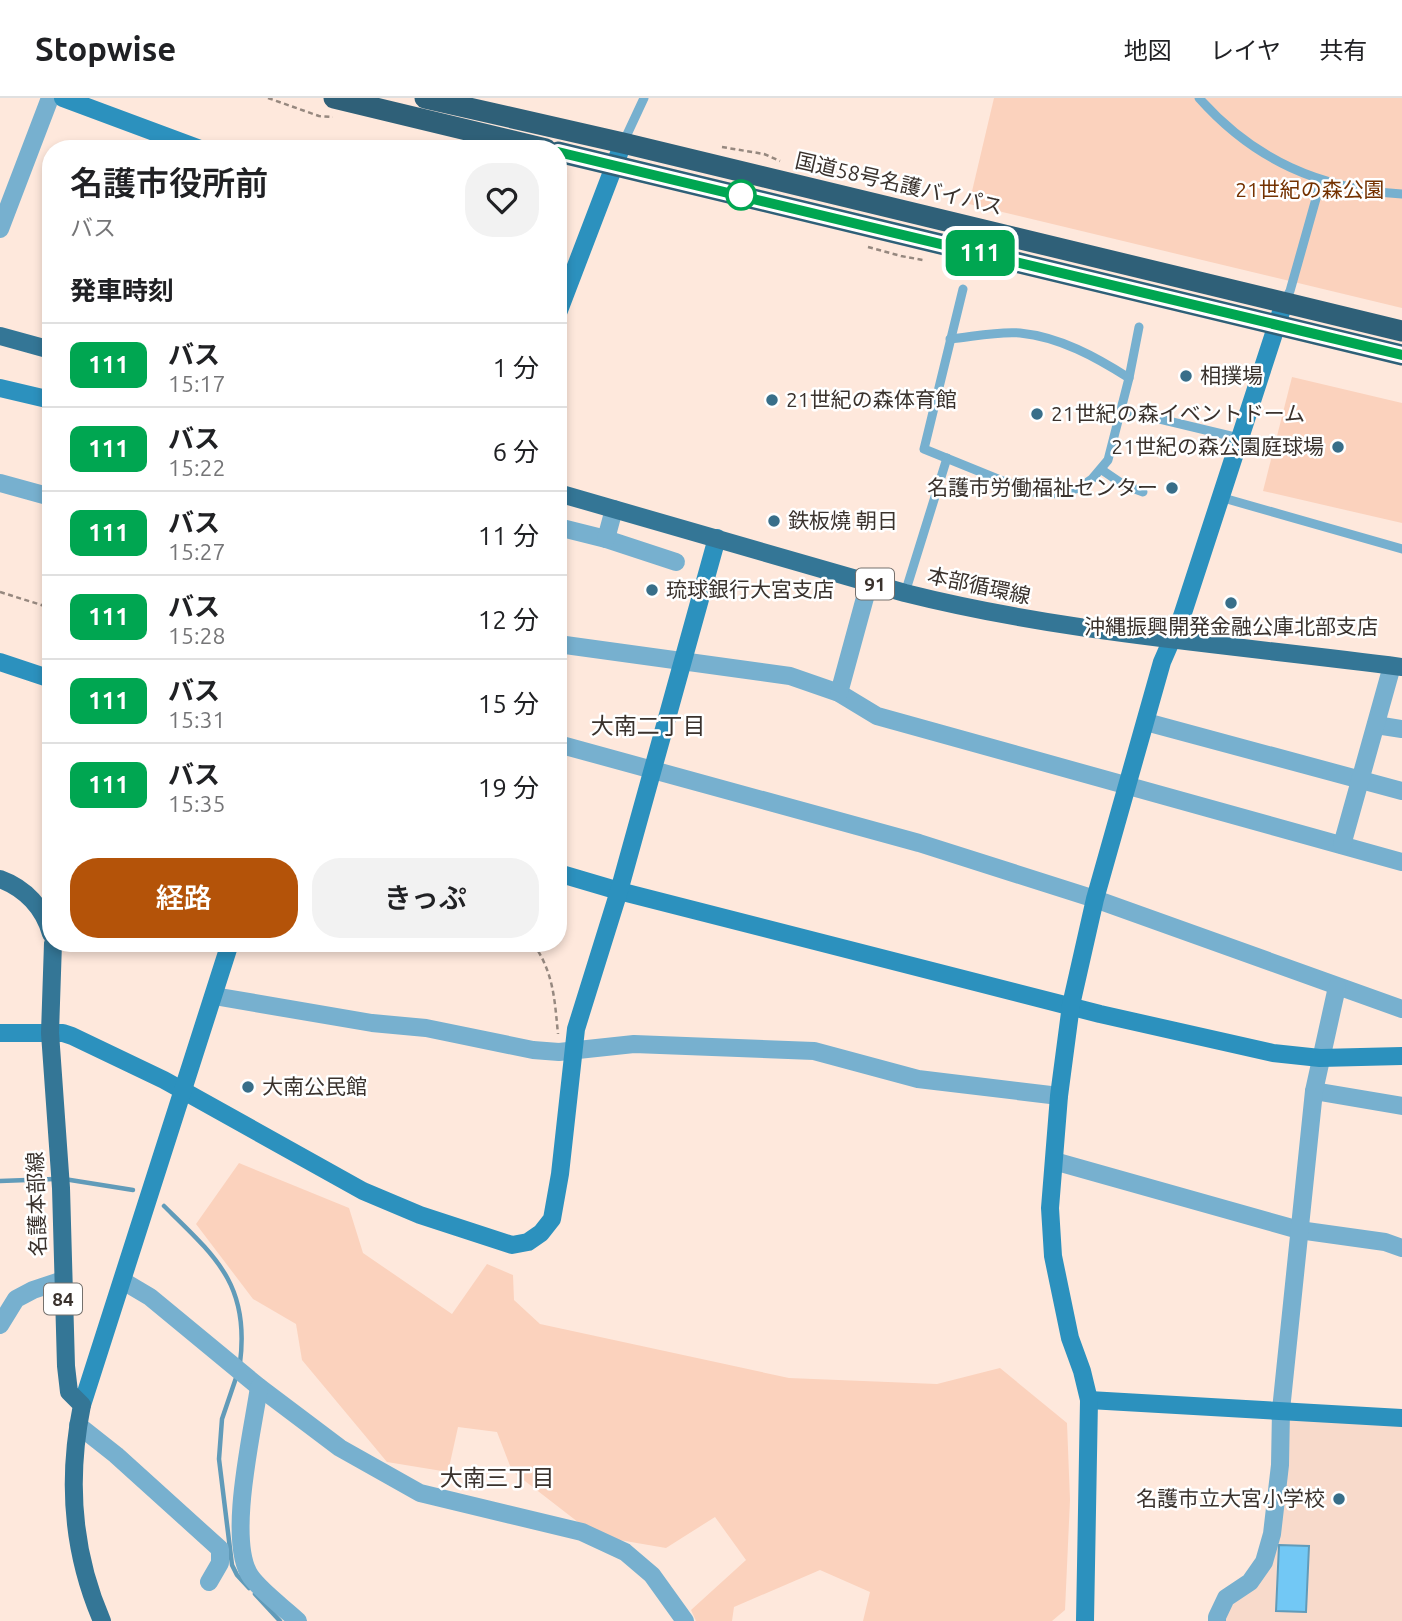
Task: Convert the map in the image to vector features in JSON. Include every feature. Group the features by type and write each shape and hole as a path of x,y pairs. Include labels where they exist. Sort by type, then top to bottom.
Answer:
{"highway":[{"path":"334,98 509,140"},
{"name":"国道58号名護バイパス","path":"425,98 623,143 1402,331"},
{"path":"567,154 1402,355"}],"main road":[{"path":"0,335 42,347"},
{"name":"本部循環線","path":"567,496 869,583 962,607 1036,621 1397,666"},
{"path":"0,879 28,896 42,915"},
{"name":"名護本部線","path":"53,952 50,1033 60,1180 69,1392 82,1405"},
{"path":"82,1405 73,1487 76,1538 88,1588 102,1621"}],"street":[{"path":"0,229 3,208 50,98"},
{"path":"63,98 176,140"},
{"path":"567,289 623,143"},
{"path":"1085,1621 1089,1400 1067,1325 1053,1256 1050,1208 1059,1096 1071,1005 1095,899 1162,662 1284,302"},
{"path":"0,388 42,398"},
{"path":"0,482 42,494"},
{"path":"606,539 614,509"},
{"path":"567,529 676,562"},
{"path":"0,1033 72,1036 183,1092 363,1191 420,1215 512,1245 528,1242 541,1233 552,1219 568,1121 566,1050 576,1029 618,891 717,538"},
{"path":"839,693 869,583"},
{"path":"567,645 790,676 839,693 877,716 1402,862"},
{"path":"0,662 42,676"},
{"path":"1342,845 1359,779 1397,666"},
{"path":"1146,722 1402,791"},
{"path":"1376,725 1402,729"},
{"path":"567,746 919,843 1095,899 1402,1009"},
{"path":"567,876 618,891 1071,1005 1273,1053 1320,1058 1402,1056"},
{"path":"82,1405 227,952"},
{"path":"1217,1621 1226,1598 1250,1582 1264,1562 1272,1534 1280,1465 1281,1410 1314,1091 1337,987"},
{"path":"214,996 372,1023 426,1028 533,1050 634,1044 814,1051 918,1079 1059,1096"},
{"path":"1314,1091 1402,1106"},
{"path":"1054,1161 1299,1230 1385,1242 1402,1248"},
{"path":"0,1325 16,1298 63,1280"},
{"path":"123,1280 150,1297 340,1448 420,1493 582,1532 625,1552 652,1575 685,1621"},
{"path":"260,1387 239,1538 243,1559 251,1578 298,1621"},
{"path":"1089,1400 1402,1418"},
{"path":"78,1425 116,1454 217,1545 221,1553 217,1570 209,1582"},
{"path":"221,1553 243,1559"}],"lane":[{"path":"623,143 644,98"},
{"path":"1199,98 1230,129 1251,145 1296,171 1348,188 1402,194"},
{"path":"1284,302 1290,291 1321,181"},
{"path":"963,289 924,449 1043,495 1059,495 1079,488 1102,470 1108,460 1122,410 1139,327"},
{"path":"950,340 1021,333 1059,342 1094,356 1129,378"},
{"path":"1122,410 1239,438"},
{"path":"905,593 947,458"},
{"path":"1102,470 1124,485 1143,492"},
{"path":"1220,497 1402,549"}],"path":[{"path":"0,592 42,605"},
{"path":"539,952 547,965 554,989 566,1050"}],"shaded area":[{"name":"名護市立大宮小学校","path":"1281,1410 1402,1423 1402,1621 1217,1621 1264,1562"}],"green space":[{"name":"21世紀の森公園","path":"994,98 1402,98 1402,308 969,204"},
{"name":"21世紀の森公園庭球場","path":"1292,377 1402,403 1402,523 1263,491"},
{"path":"239,1163 349,1208 363,1253 452,1314 487,1264 513,1275 514,1300 540,1324 789,1378 937,1384 1000,1368 1067,1423 1070,1500 1065,1610 1052,1621 863,1621 870,1592 820,1570 734,1607 732,1621 696,1621 691,1610 746,1560 715,1517 666,1548 596,1536 512,1471 497,1432 458,1427 448,1472 387,1462 302,1360 296,1324 253,1299 196,1224"}],"water":[{"path":"1279,1545 1309,1546 1306,1612 1276,1611"}],"waterway":[{"path":"0,1181 55,1179"},
{"path":"64,1179 133,1190"},
{"path":"164,1206 214,1258 234,1292 240,1313 242,1336 240,1363"},
{"path":"237,1375 222,1419 219,1459 232,1565 249,1588"},
{"path":"255,1594 280,1621"}],"bus line":[{"name":"111","path":"567,154 1402,355"}],"place":[{"name":"相撲場","path":"1186,376"},
{"name":"21世紀の森体育館","path":"772,400"},
{"name":"21世紀の森イベントドーム","path":"1037,414"},
{"name":"21世紀の森公園庭球場","path":"1338,447"},
{"name":"名護市労働福祉センター","path":"1172,488"},
{"name":"鉄板燒 朝日","path":"774,521"},
{"name":"琉球銀行大宮支店","path":"652,590"},
{"name":"沖縄振興開発金融公庫北部支店","path":"1231,603"},
{"name":"大南公民館","path":"248,1087"},
{"name":"名護市立大宮小学校","path":"1339,1499"}],"district":[{"name":"大南二丁目","path":"648,726"},
{"name":"大南三丁目","path":"497,1478"}]}
